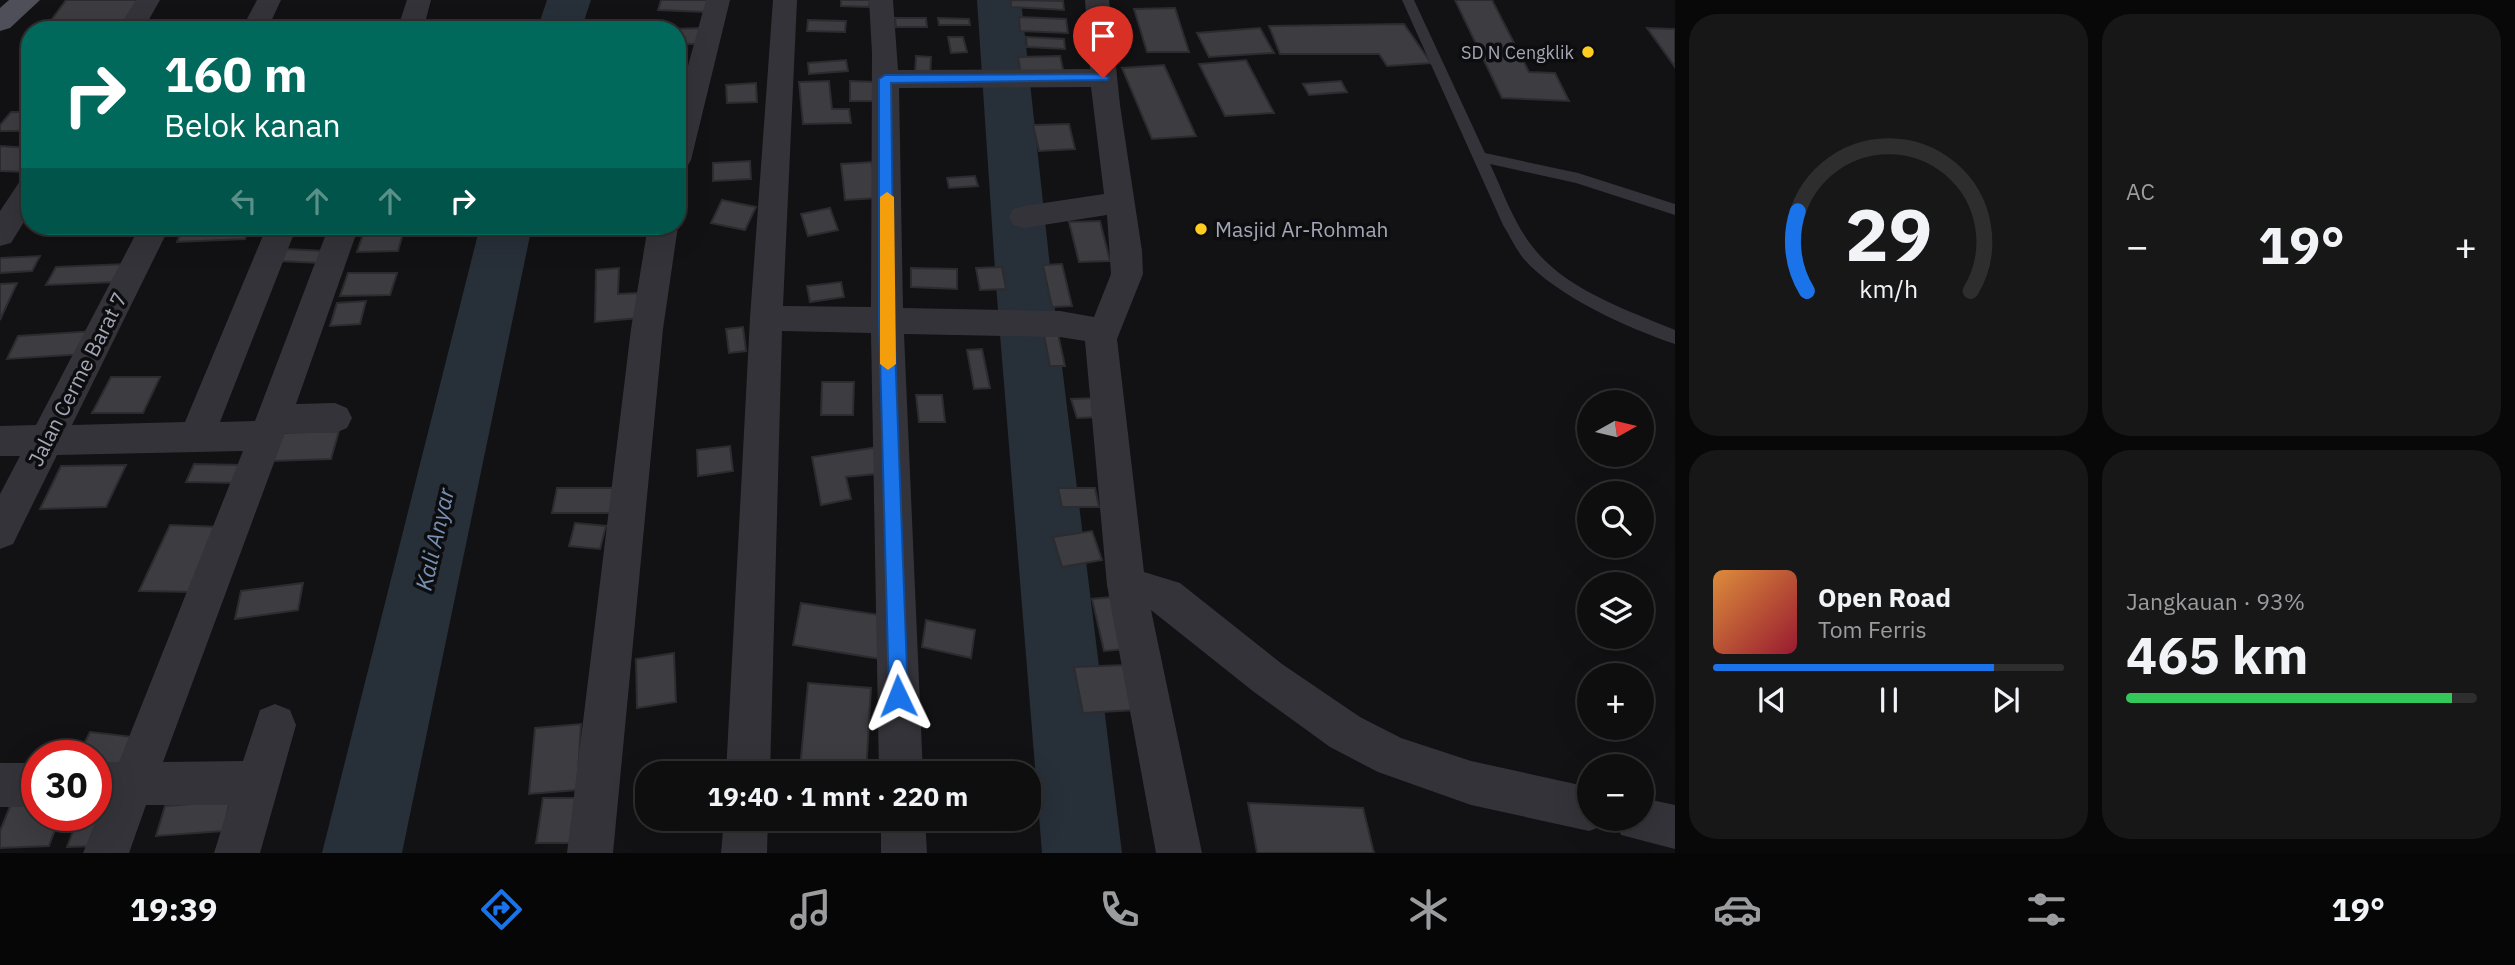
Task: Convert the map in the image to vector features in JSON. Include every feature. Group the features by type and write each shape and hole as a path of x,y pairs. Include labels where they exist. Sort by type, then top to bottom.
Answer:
{"main road":[{"path":"0,22 18,0"},
{"path":"0,22 26,0"}],"street":[{"path":"135,21 148,0"},
{"path":"258,21 269,0"},
{"path":"413,21 419,0"},
{"path":"686,125 718,0"},
{"path":"749,761 766,318 785,0"},
{"path":"881,0 885,79 887,319 901,761"},
{"path":"1097,0 1103,78 1122,202 1127,274 1104,331 1101,353 1126,585 1179,853"},
{"path":"885,79 1103,78"},
{"path":"0,235 21,202"},
{"path":"1024,217 1122,202"},
{"name":"Jalan Cerme Barat 7","path":"0,532 150,235"},
{"path":"196,438 278,235"},
{"path":"106,853 114,784 270,428 341,235"},
{"path":"590,853 647,329 662,235"},
{"path":"766,318 1044,324 1104,331"},
{"path":"0,441 196,438 335,418"},
{"path":"1126,585 1166,596 1268,678 1345,732 1392,757 1471,783 1577,805"},
{"path":"237,853 275,725"},
{"path":"114,784 257,783"},
{"path":"0,785 21,785"},
{"path":"1654,823 1675,827"},
{"path":"744,853 745,831"},
{"path":"903,831 904,853"}],"lane":[{"path":"1408,0 1511,225 1530,255 1559,280 1629,317 1675,337"},
{"path":"1481,157 1578,178 1675,211"}],"building":[{"path":"66,0 140,0 127,21 51,21"},
{"path":"661,0 708,0 706,12 658,10"},
{"path":"841,0 870,0 869,7 841,6"},
{"path":"1011,0 1063,1 1064,10 1011,7"},
{"path":"1455,0 1492,0 1529,72 1555,73 1569,101 1502,98"},
{"path":"1175,8 1189,52 1147,52 1134,9"},
{"path":"1019,17 1066,19 1068,33 1020,31"},
{"path":"895,18 926,18 927,27 896,27"},
{"path":"938,18 969,19 970,25 939,25"},
{"path":"808,20 846,21 845,32 807,31"},
{"path":"1404,24 1431,63 1387,66 1379,54 1280,54 1269,26"},
{"path":"700,28 698,44 686,44 686,29"},
{"path":"1260,28 1274,53 1209,57 1197,33"},
{"path":"1647,28 1675,29 1675,67"},
{"path":"948,37 963,37 967,52 951,53"},
{"path":"1026,37 1064,39 1065,49 1027,47"},
{"path":"916,56 931,57 930,76 915,75"},
{"path":"1060,56 1064,74 1021,75 1018,57"},
{"path":"846,60 848,71 809,74 808,63"},
{"path":"1246,60 1274,113 1225,116 1199,64"},
{"path":"1164,65 1196,136 1152,139 1122,68"},
{"path":"829,81 832,109 849,109 851,123 803,124 799,82"},
{"path":"850,81 876,82 876,101 850,101"},
{"path":"1341,81 1347,92 1309,95 1303,84"},
{"path":"756,83 757,102 727,103 726,85"},
{"path":"11,112 21,112 21,131 0,131 0,125"},
{"path":"1069,124 1075,149 1039,151 1033,125"},
{"path":"0,146 21,147 21,172 0,171"},
{"path":"750,161 751,179 713,181 713,163"},
{"path":"872,162 877,198 845,200 841,164"},
{"path":"975,176 978,186 949,188 947,178"},
{"path":"722,200 756,207 745,230 711,223"},
{"path":"830,208 838,230 808,236 801,214"},
{"path":"1100,221 1110,261 1079,262 1069,222"},
{"path":"180,235 247,235 245,239 177,242"},
{"path":"363,235 402,235 398,251 357,252"},
{"path":"286,249 325,251 319,263 279,261"},
{"path":"40,256 32,271 0,273 0,258"},
{"path":"125,264 116,282 46,285 56,267"},
{"path":"1062,264 1072,306 1052,307 1043,265"},
{"path":"1002,267 1006,289 980,290 976,268"},
{"path":"619,268 618,294 639,293 639,318 595,322 596,270"},
{"path":"911,268 957,269 957,289 911,287"},
{"path":"348,273 397,273 390,295 340,296"},
{"path":"841,282 844,297 810,302 807,286"},
{"path":"17,283 0,320 0,284"},
{"path":"366,301 360,324 330,326 337,303"},
{"path":"743,327 746,351 729,353 726,329"},
{"path":"94,331 84,354 7,359 18,336"},
{"path":"1058,334 1065,366 1050,366 1044,335"},
{"path":"982,349 990,388 974,389 967,350"},
{"path":"111,377 160,377 143,413 92,413"},
{"path":"822,382 854,382 853,415 821,415"},
{"path":"916,395 942,395 945,422 919,422"},
{"path":"1095,398 1100,417 1077,418 1071,399"},
{"path":"339,431 331,459 272,461 281,433"},
{"path":"730,446 733,471 698,476 697,450"},
{"path":"879,447 884,473 846,477 851,499 821,505 812,457"},
{"path":"194,464 243,465 236,483 186,482"},
{"path":"126,465 106,507 40,509 61,466"},
{"path":"557,488 623,488 620,513 552,513"},
{"path":"1058,488 1095,488 1099,507 1062,507"},
{"path":"575,523 606,526 600,549 569,546"},
{"path":"170,525 220,527 192,592 139,591"},
{"path":"1092,531 1102,560 1062,567 1053,537"},
{"path":"303,583 298,610 235,619 241,591"},
{"path":"1123,596 1136,648 1104,651 1092,599"},
{"path":"801,603 893,617 887,660 793,645"},
{"path":"926,620 975,630 971,658 922,647"},
{"path":"674,653 676,702 637,708 636,659"},
{"path":"1125,665 1135,710 1083,713 1074,667"},
{"path":"808,683 871,688 867,761 801,761"},
{"path":"581,724 577,790 529,794 535,728"},
{"path":"90,732 142,738 123,777 112,776 112,740 86,740"},
{"path":"543,798 582,798 576,843 536,843"},
{"path":"230,801 223,831 156,836 165,806"},
{"path":"1248,803 1363,808 1374,853 1257,853"},
{"path":"11,804 21,804 21,831 54,831 49,846 0,848 0,831"},
{"path":"73,831 102,831 97,846 67,847"}],"waterway":[{"name":"Kali Anyar","path":"562,21 569,0"},
{"path":"999,0 1024,285 1082,853"},
{"name":"Kali Anyar","path":"362,853 504,235"}],"slow traffic":[{"path":"887,197 888,364"}],"place":[{"name":"SD N Cengklik","path":"1588,52"},
{"name":"Masjid Ar-Rohmah","path":"1201,229"}],"route":[{"path":"898,696 887,319 889,279 885,79 1103,78"}]}
